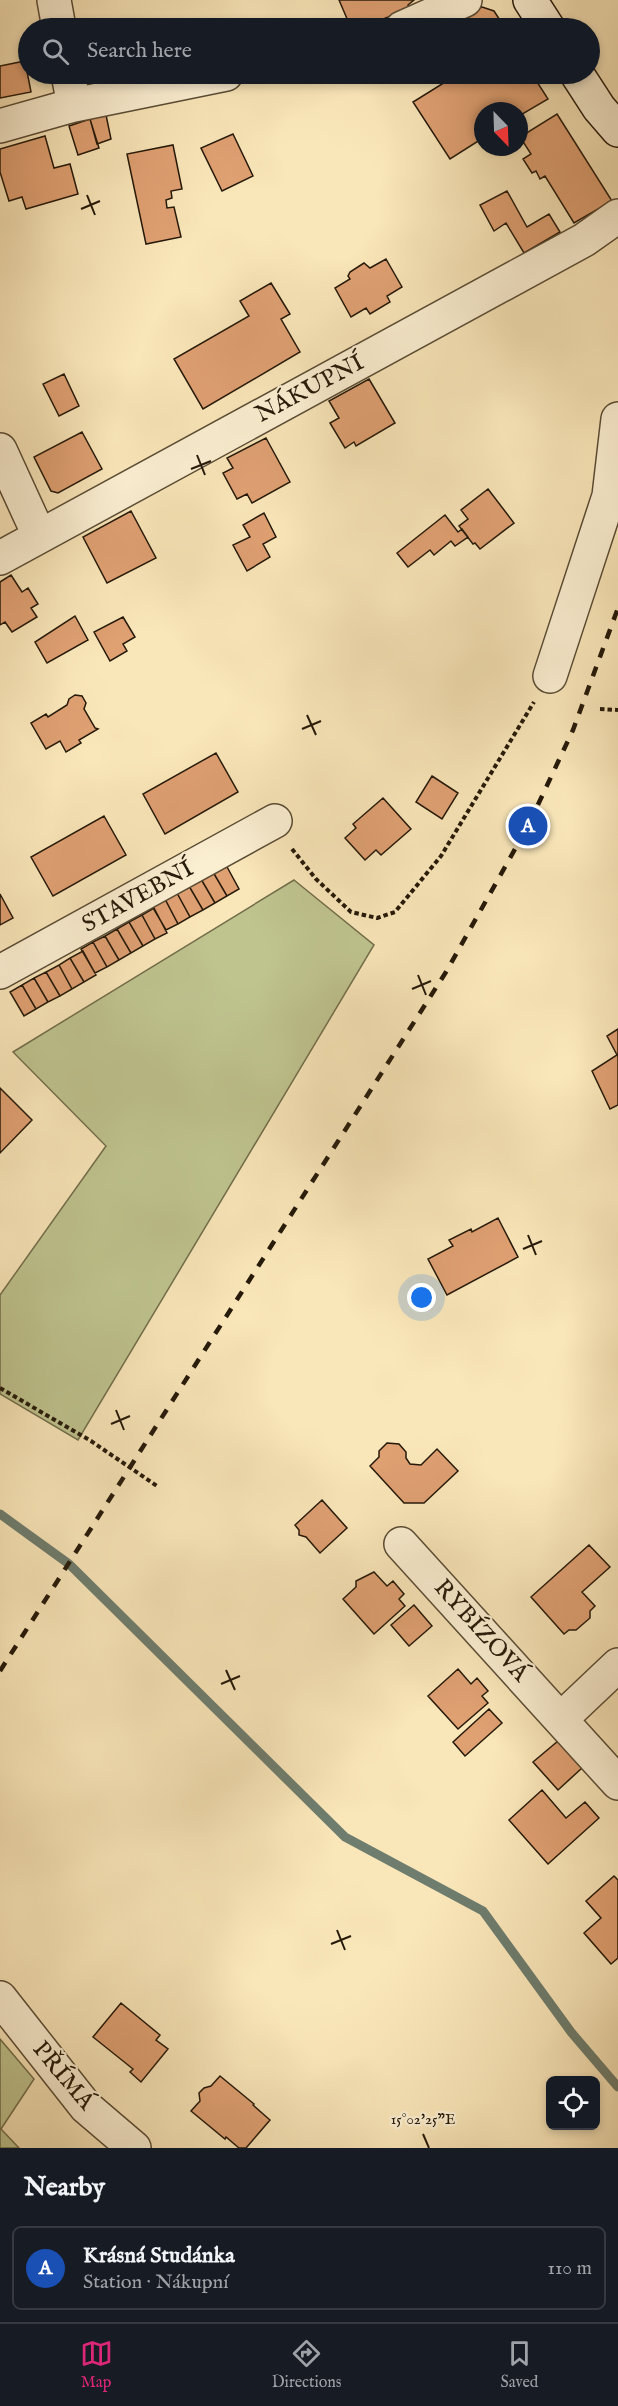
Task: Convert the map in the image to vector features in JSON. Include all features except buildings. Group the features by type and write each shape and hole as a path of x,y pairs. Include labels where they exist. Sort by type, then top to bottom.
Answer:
{"street":[{"path":"54,0 57,18"},
{"path":"424,18 465,0"},
{"path":"530,0 542,18"},
{"path":"0,126 71,89 123,84"},
{"path":"583,84 599,108 618,130"},
{"name":"NÁKUPNÍ","path":"0,558 584,240 618,216"},
{"path":"550,676 609,496 618,418"},
{"path":"0,450 39,536"},
{"name":"STAVEBNÍ","path":"0,972 275,821"},
{"name":"RYBÍZOVÁ","path":"401,1544 618,1783"},
{"path":"561,1719 618,1665"},
{"name":"PŘÍMÁ","path":"0,1998 86,2107 134,2148"}],"path":[{"path":"275,821 298,860 351,912 377,918 396,912 441,856 550,676"},
{"path":"600,709 618,710"},
{"path":"0,1388 92,1441 157,1486"}],"green space":[{"path":"294,880 374,945 78,1440 0,1394 0,1295 106,1146 13,1052"},
{"path":"0,2039 34,2079 1,2129 19,2148 0,2148"}],"waterway":[{"path":"0,1514 69,1564 345,1837 483,1911 571,2032 618,2087"}],"railway":[{"path":"0,1671 446,972 528,826 573,730 618,608"}],"place":[{"name":"Krásná Studánka","path":"528,826"}]}
